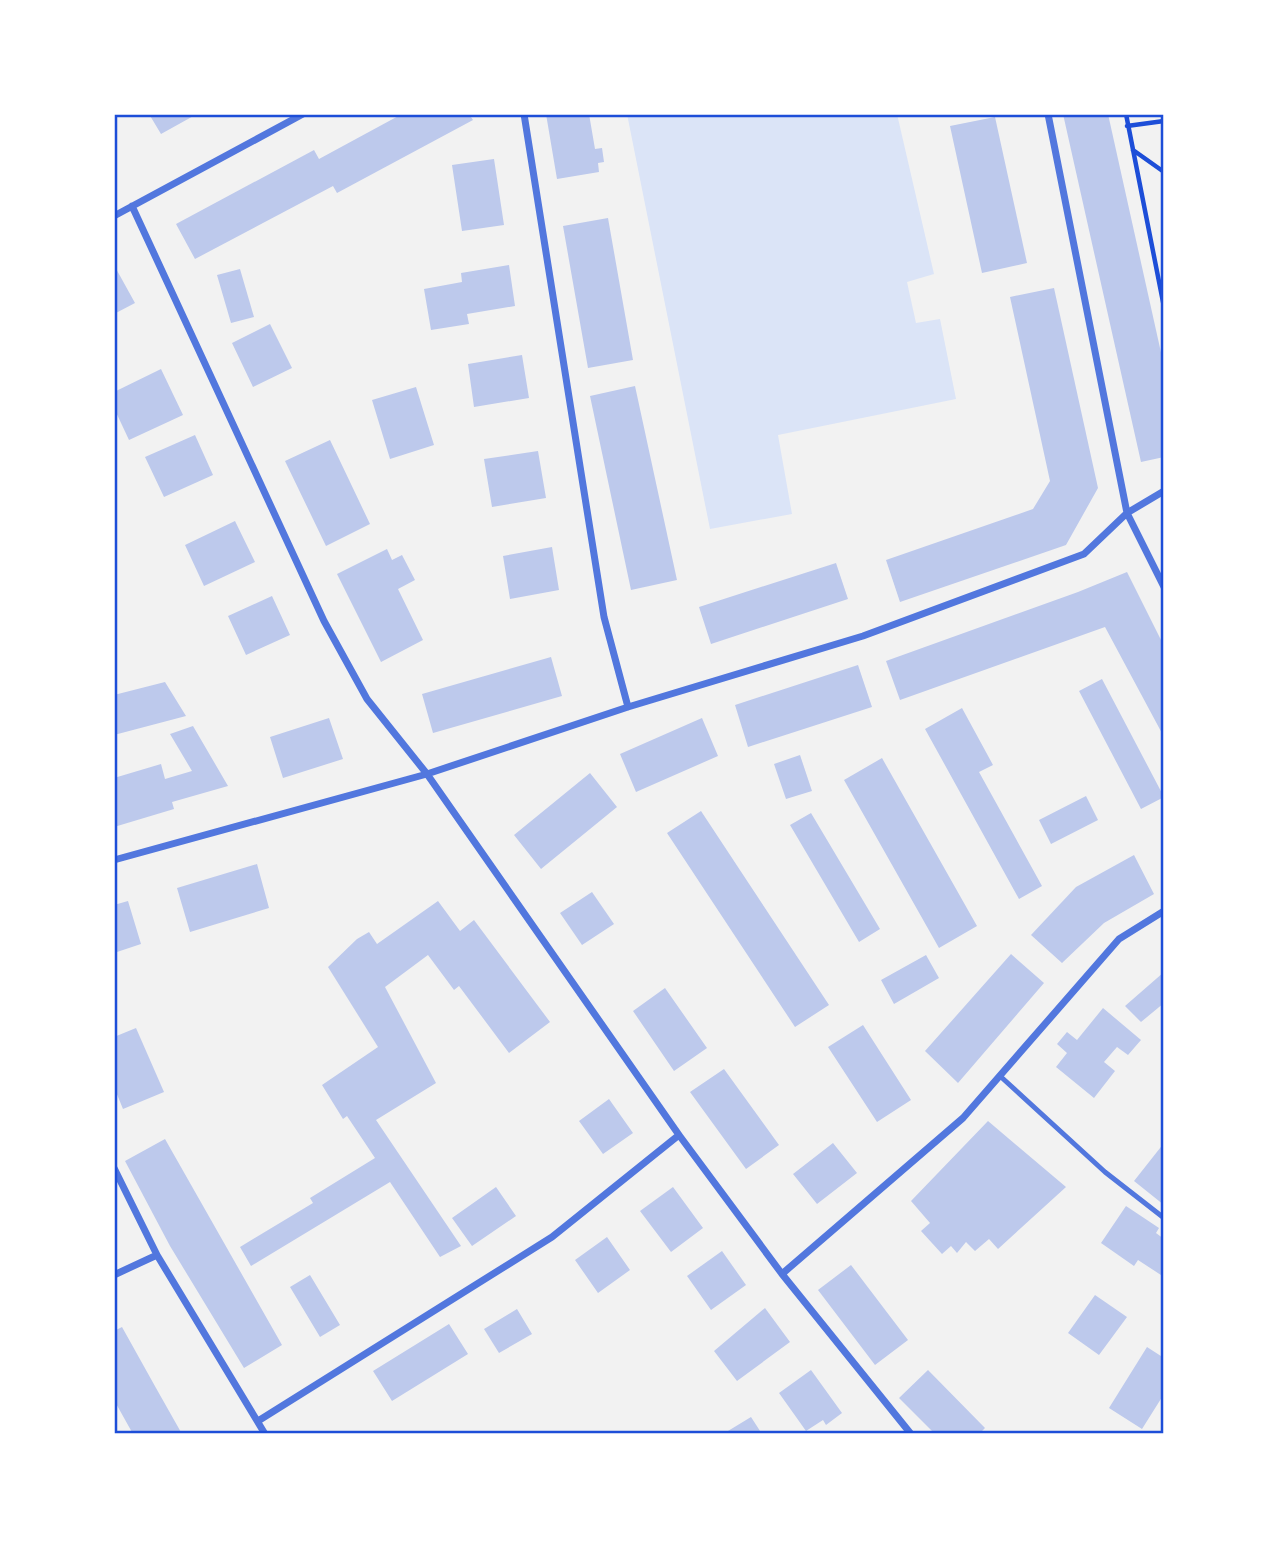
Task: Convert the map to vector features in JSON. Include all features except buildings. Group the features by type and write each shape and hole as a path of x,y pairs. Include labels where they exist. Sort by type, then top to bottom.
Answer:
{"street":[{"path":"114,216 303,114"},
{"path":"524,114 604,617 628,708"},
{"path":"1048,114 1127,513 1164,587"},
{"path":"132,206 324,621 367,699 427,774 679,1135 782,1274 911,1434"},
{"path":"114,860 427,774 628,708 863,636 1084,554 1127,513 1164,491"},
{"path":"782,1274 963,1118 1119,939 1164,911"},
{"path":"258,1421 552,1237 679,1135"},
{"path":"114,1168 157,1255 265,1434"},
{"path":"114,1275 157,1255"}],"lane":[{"path":"1000,1076 1105,1172 1164,1218"}],"path":[{"path":"1126,114 1164,307"},
{"path":"1127,126 1164,121"},
{"path":"1132,149 1164,172"}],"shaded area":[{"path":"627,114 897,114 934,274 907,282 916,323 940,319 956,399 778,435 792,514 710,529"}]}
